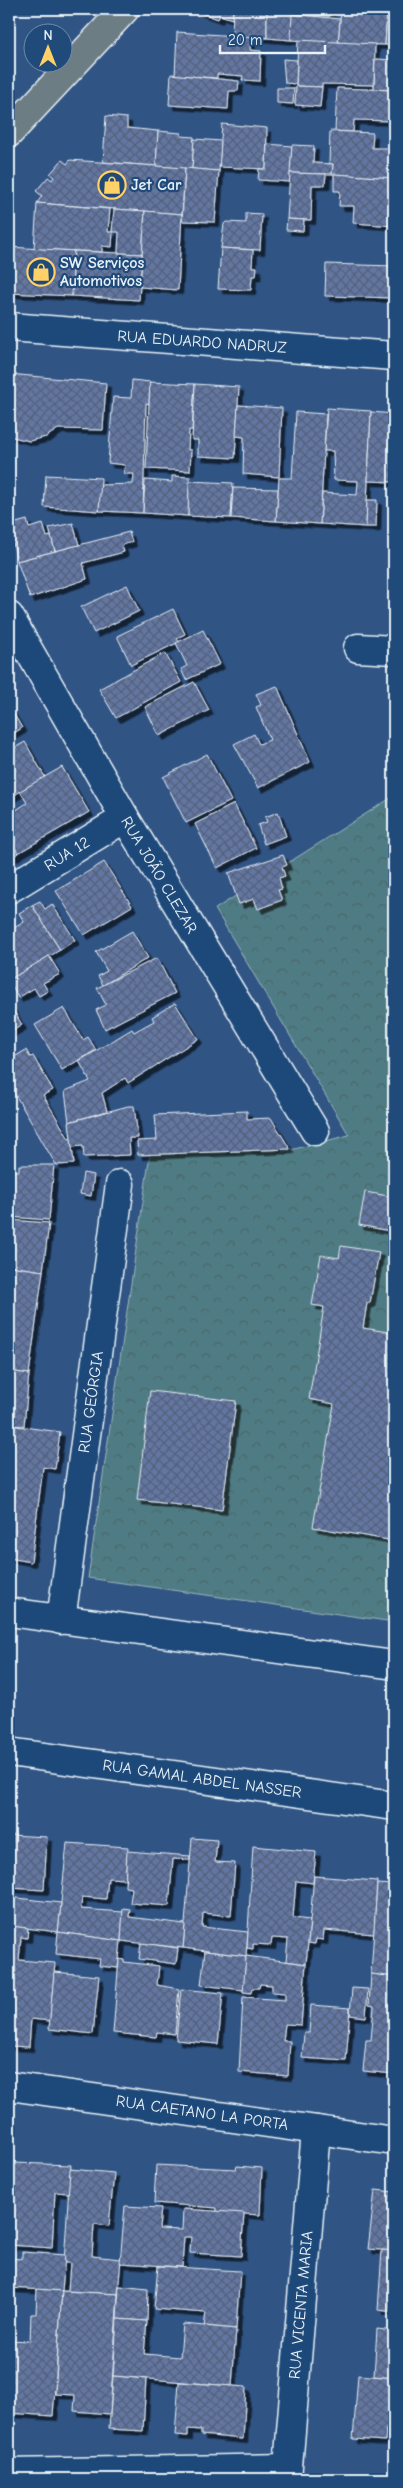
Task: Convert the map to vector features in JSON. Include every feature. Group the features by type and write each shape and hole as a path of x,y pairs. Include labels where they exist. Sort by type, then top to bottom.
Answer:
{"main road":[{"path":"9,133 125,9"}],"street":[{"name":"RUA EDUARDO NADRUZ","path":"9,327 394,356"},
{"name":"RUA JOÃO CLEZAR","path":"9,616 125,818 315,1131"},
{"path":"358,648 394,650"},
{"name":"RUA 12","path":"9,889 125,818"},
{"name":"RUA GEÓRGIA","path":"62,1620 120,1184"},
{"path":"9,1612 394,1665"},
{"name":"RUA GAMAL ABDEL NASSER","path":"9,1752 394,1806"},
{"name":"RUA CAETANO LA PORTA","path":"9,2086 394,2141"},
{"name":"RUA VICENTA MARIA","path":"287,2473 316,2130"},
{"path":"9,2473 287,2473"}],"green space":[{"path":"394,796 394,1622 88,1578 151,1147 278,1130 283,1152 349,1135 215,909"}],"building":[{"path":"191,9 233,9 232,19 220,15 218,19"},
{"path":"233,9 267,9 267,38 232,36"},
{"path":"267,9 293,9 291,40 267,38"},
{"path":"293,9 331,9 330,16 292,14"},
{"path":"341,9 387,9 385,45 338,43"},
{"path":"292,14 340,19 338,43 291,40"},
{"path":"387,15 394,15 394,45 385,45"},
{"path":"177,32 251,37 250,50 261,51 260,81 242,80 243,76 217,74 217,78 175,75"},
{"path":"298,40 375,44 374,85 322,84 322,87 296,86"},
{"path":"283,59 297,60 296,84 285,83"},
{"path":"375,59 394,60 394,90 374,89"},
{"path":"171,74 239,81 238,91 229,91 228,109 169,105"},
{"path":"296,86 322,87 320,107 295,105"},
{"path":"277,88 294,88 293,104 277,103"},
{"path":"337,88 394,90 394,121 354,120 353,132 335,131"},
{"path":"106,116 127,118 127,128 158,131 156,166 103,162"},
{"path":"222,124 267,128 266,169 219,167"},
{"path":"158,131 181,133 181,136 194,137 192,169 156,166"},
{"path":"330,131 373,133 372,148 394,148 394,178 332,174 333,164 329,164"},
{"path":"194,139 221,141 219,171 192,169"},
{"path":"267,144 292,146 290,182 258,180 259,169 266,169"},
{"path":"292,145 314,146 313,163 333,164 332,174 290,173"},
{"name":"Jet Car","path":"62,160 67,164 70,160 185,168 182,214 37,203 42,196 36,191 48,177 52,180 54,177 50,174"},
{"path":"185,168 219,171 215,222 182,221"},
{"path":"290,173 326,174 325,185 312,185 311,220 287,219"},
{"path":"334,174 394,178 394,226 353,223 354,206 339,206 340,191 334,191"},
{"path":"37,203 110,209 108,232 113,232 112,247 102,246 102,252 34,249"},
{"path":"114,209 145,211 142,254 118,253 119,232 112,232"},
{"path":"145,211 182,214 178,290 140,287"},
{"path":"246,213 262,214 260,250 221,248 224,224 226,222 246,223"},
{"path":"287,219 304,220 303,231 286,230"},
{"name":"SW Serviços Automotivos","path":"9,247 74,251 72,296 9,293"},
{"path":"221,248 253,250 252,267 257,267 256,276 252,276 251,290 218,289"},
{"path":"74,251 142,254 139,300 72,296"},
{"path":"326,264 394,266 394,298 325,296"},
{"path":"9,374 106,383 103,430 58,429 46,437 29,441 9,436"},
{"path":"132,380 150,382 149,404 146,403 143,513 99,511 100,485 133,484 134,474 124,474 125,465 108,463 113,397 131,398"},
{"path":"150,382 195,384 192,430 189,430 188,450 191,450 190,471 146,469"},
{"path":"195,384 239,387 235,458 198,456 198,440 192,440"},
{"path":"238,405 282,408 279,477 243,474 244,437 236,436"},
{"path":"327,408 371,411 366,527 320,524 322,493 357,495 358,481 334,480 333,451 324,451"},
{"path":"296,412 326,414 320,524 276,521 279,478 292,478"},
{"path":"371,412 394,414 394,482 368,481"},
{"path":"46,475 101,478 99,511 44,507"},
{"path":"172,476 190,477 188,516 143,513 145,480 172,482"},
{"path":"189,481 233,483 231,518 188,516"},
{"path":"233,488 278,489 276,521 231,518"},
{"path":"367,500 377,500 376,527 366,527"},
{"path":"27,520 29,528 43,524 47,537 51,536 55,551 17,561 9,525"},
{"path":"73,523 79,545 55,551 49,528"},
{"path":"129,532 132,542 122,545 124,552 83,563 87,579 30,598 17,561"},
{"path":"127,585 139,611 94,633 81,607"},
{"path":"173,609 185,634 177,638 179,642 131,665 117,636"},
{"path":"203,630 220,664 186,680 181,669 187,666 176,643"},
{"path":"165,653 181,682 116,718 99,689"},
{"path":"194,682 209,710 159,736 145,707"},
{"path":"277,686 310,762 258,788 234,744 254,734 259,744 270,740 256,707 261,705 256,694"},
{"path":"9,706 22,728 9,736"},
{"path":"25,742 45,777 9,798 9,751"},
{"path":"207,754 231,801 186,823 163,777"},
{"path":"62,767 89,812 18,853 9,839 9,812 10,814 27,803 20,791"},
{"path":"234,804 256,848 217,868 195,824"},
{"path":"278,812 286,836 264,844 258,825 267,822 265,817"},
{"path":"9,839 18,853 9,859"},
{"path":"283,855 287,865 282,867 285,876 279,878 282,889 278,890 282,900 258,909 254,899 239,904 228,873"},
{"path":"104,862 132,906 84,935 56,891"},
{"path":"40,901 45,909 52,904 75,940 60,950 32,905"},
{"path":"32,905 60,950 9,980 9,940 12,938 9,931 24,922 19,913"},
{"path":"132,931 148,958 103,985 98,976 107,971 96,952"},
{"path":"49,956 60,974 43,983 48,991 39,996 34,988 18,998 9,980"},
{"path":"157,958 175,993 105,1029 96,1010 106,1005 97,988"},
{"path":"9,1003 22,1025 9,1033"},
{"path":"175,1003 198,1039 128,1083 125,1078 102,1093 107,1111 69,1122 65,1091 90,1081 79,1061 132,1029 134,1032 154,1021 152,1017"},
{"path":"64,1008 83,1040 88,1037 96,1050 62,1070 35,1025"},
{"path":"26,1050 30,1057 33,1056 53,1090 43,1095 69,1139 71,1138 74,1164 56,1165 9,1084 9,1060"},
{"path":"134,1106 138,1138 129,1138 130,1155 84,1157 83,1146 72,1147 69,1122"},
{"path":"247,1111 247,1119 271,1118 290,1149 138,1155 137,1141 157,1140 155,1115"},
{"path":"19,1165 54,1165 49,1220 9,1217 9,1171 19,1171"},
{"path":"83,1173 94,1175 91,1196 80,1194"},
{"path":"365,1192 394,1197 390,1231 359,1225"},
{"path":"9,1220 49,1223 43,1271 9,1266"},
{"path":"341,1246 379,1252 370,1303 367,1303 363,1328 394,1333 394,1541 313,1527 334,1404 309,1399 324,1307 312,1305 321,1255 339,1258"},
{"path":"9,1266 43,1271 29,1374 9,1371"},
{"path":"9,1371 29,1374 24,1426 9,1425"},
{"path":"150,1391 236,1401 222,1510 137,1500"},
{"path":"9,1425 60,1432 55,1469 43,1467 31,1562 9,1558"},
{"path":"9,1835 47,1837 44,1890 9,1888"},
{"path":"192,1838 217,1840 215,1862 235,1863 231,1916 203,1913 202,1927 248,1932 246,1956 183,1948"},
{"path":"67,1843 128,1847 125,1879 108,1878 106,1899 82,1897 81,1909 123,1912 121,1941 58,1932"},
{"path":"253,1846 316,1852 313,1883 296,1881 293,1918 310,1920 306,1964 286,1961 288,1939 272,1938 271,1945 253,1944 253,1949 247,1948"},
{"path":"127,1851 190,1856 190,1860 173,1859 169,1906 130,1903 132,1888 125,1887"},
{"path":"314,1876 377,1881 374,1934 324,1930 323,1940 316,1939 315,1944 308,1943"},
{"path":"377,1884 394,1885 394,1977 371,1974"},
{"path":"9,1897 61,1903 58,1932 9,1926"},
{"path":"123,1908 130,1909 129,1917 185,1924 183,1948 121,1941"},
{"path":"9,1926 28,1928 27,1938 21,1937 19,1960 55,1963 50,2021 31,2019 29,2047 9,2046"},
{"path":"58,1932 121,1941 118,1968 99,1966 100,1959 56,1954"},
{"path":"141,1943 178,1948 176,1964 139,1959"},
{"path":"205,1951 246,1956 244,1990 201,1985"},
{"path":"246,1956 306,1964 301,2025 285,2024 283,2041 290,2041 288,2076 239,2072 243,1997 285,2000 285,1993 272,1992 272,1985 260,1984 259,1988 252,1988 251,1993 243,1992"},
{"path":"119,1959 124,1960 124,1962 159,1966 157,1985 179,1989 175,2034 157,2032 156,2037 113,2033"},
{"path":"54,1972 99,1976 93,2034 49,2029"},
{"path":"371,1974 394,1977 394,2074 363,2071 366,2040 371,2040 374,2006 369,2005"},
{"path":"352,1988 368,1989 366,2017 350,2015"},
{"path":"181,1989 223,1993 218,2044 176,2040"},
{"path":"311,2005 350,2008 346,2061 302,2058 304,2033 309,2033"},
{"path":"9,2159 14,2159 12,2190 9,2189"},
{"path":"14,2163 71,2165 69,2193 55,2192 52,2248 9,2245"},
{"path":"156,2165 236,2169 237,2166 262,2168 260,2215 217,2212 217,2208 154,2203"},
{"path":"70,2169 114,2173 109,2226 94,2224 92,2256 121,2259 118,2294 68,2291 70,2263 64,2263"},
{"path":"375,2190 394,2192 394,2251 368,2249"},
{"path":"125,2206 161,2208 159,2229 182,2230 183,2209 244,2213 241,2256 190,2253 191,2237 184,2237 182,2267 120,2263"},
{"path":"382,2250 394,2251 394,2312 378,2310"},
{"path":"22,2252 65,2255 62,2291 9,2288 9,2258 22,2259"},
{"path":"158,2266 240,2271 236,2329 204,2326 206,2313 154,2309"},
{"path":"119,2286 148,2289 147,2321 117,2319"},
{"path":"37,2289 62,2291 53,2416 9,2413 9,2340 30,2341 31,2314 36,2314"},
{"path":"62,2291 118,2294 110,2414 74,2411 75,2395 55,2394"},
{"path":"117,2319 147,2321 144,2354 180,2357 183,2324 236,2329 232,2386 113,2376"},
{"path":"377,2329 394,2331 394,2378 374,2376"},
{"path":"358,2375 394,2378 394,2429 386,2429 385,2441 353,2439"},
{"path":"113,2376 146,2379 143,2431 109,2429"},
{"path":"179,2382 246,2387 243,2439 201,2435 201,2430 188,2429 188,2436 175,2435"}],"place":[{"name":"Jet Car","path":"112,185"},
{"name":"SW Serviços Automotivos","path":"41,272"}]}
